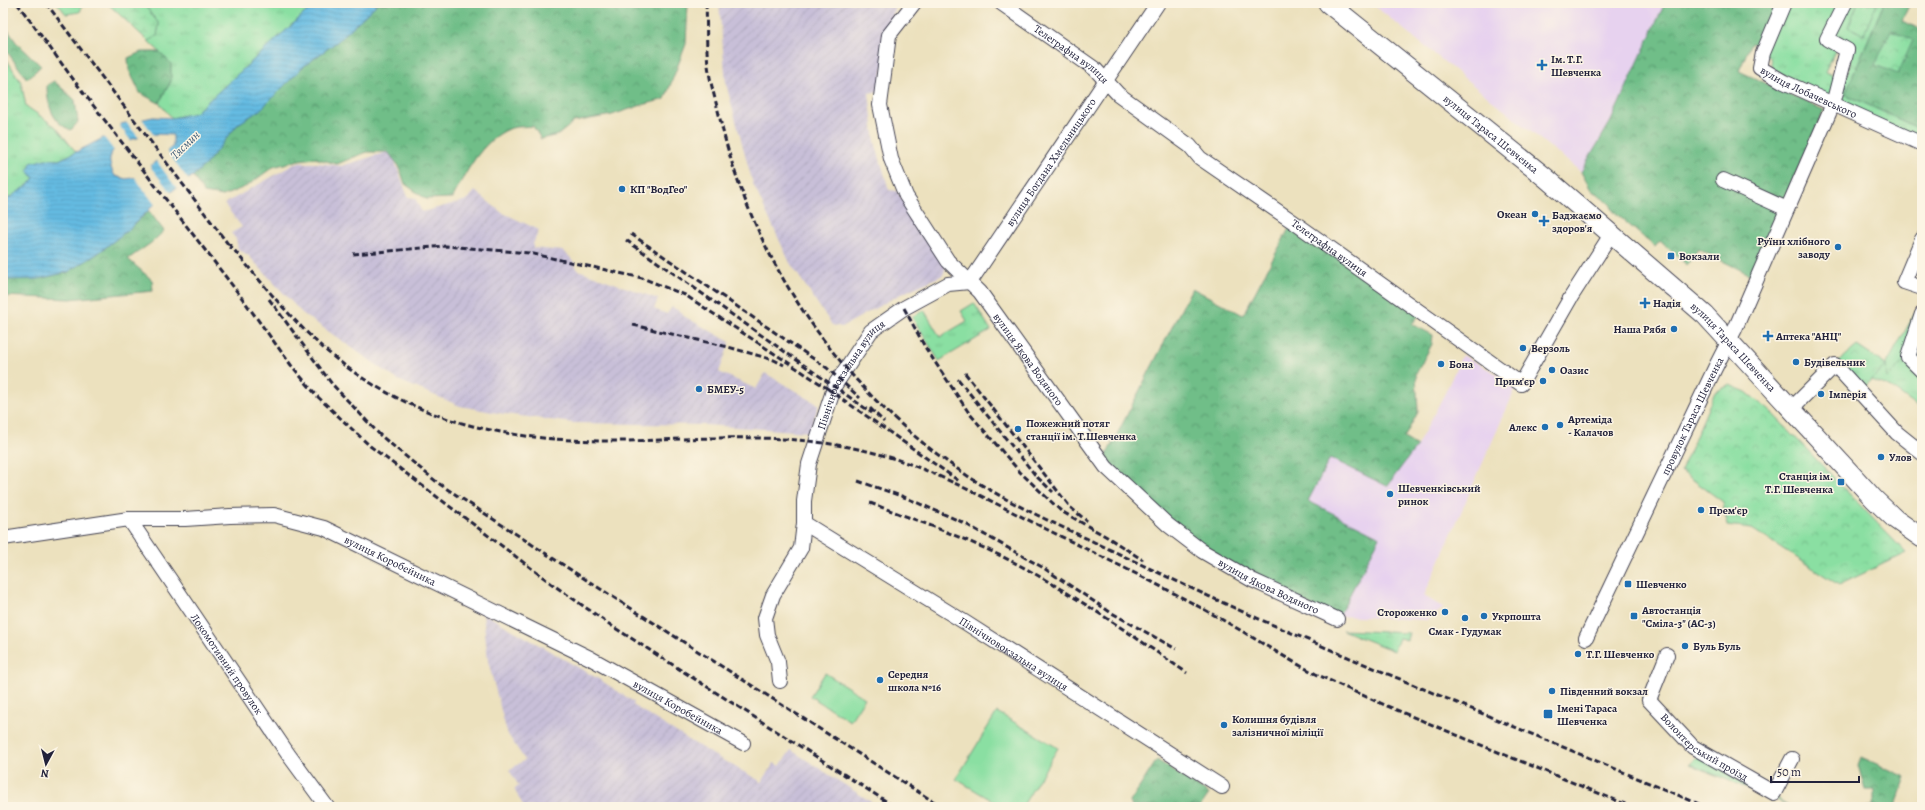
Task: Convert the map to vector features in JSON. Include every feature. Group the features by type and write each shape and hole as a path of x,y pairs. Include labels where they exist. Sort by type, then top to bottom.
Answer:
{"main road":[{"name":"вулиця Тараса Шевченка","path":"1328,3 1540,173 1612,233 1705,315 1729,339 1874,500 1895,519 1922,538"}],"street":[{"name":"вулиця Якова Водяного","path":"914,3 889,35 880,105 891,159 906,196 948,261 980,292 1106,467 1168,525 1202,551 1252,580 1337,619"},
{"name":"Телеграфна вулиця","path":"1001,3 1095,69 1118,94 1190,146 1200,158 1293,221 1520,384 1571,297 1612,233"},
{"name":"вулиця Богдана Хмельницького","path":"970,282 1158,3"},
{"name":"вулиця Лобачевського","path":"1784,3 1763,53 1760,68 1784,82 1922,144"},
{"name":"провулок Тараса Шевченка","path":"1586,638 1729,339 1833,104 1847,50 1827,39 1844,3"},
{"path":"1723,180 1787,209"},
{"path":"1922,239 1904,282 1922,288"},
{"name":"Північновокзальна вулиця","path":"780,682 778,662 767,635 765,618 773,595 801,548 809,464 835,385 872,332 904,308 948,284 970,282"},
{"path":"1922,314 1908,357 1922,371"},
{"path":"1792,408 1835,365 1897,433 1922,453"},
{"name":"вулиця Коробейника","path":"3,538 129,519 185,519 274,515 324,528 590,658 743,743"},
{"name":"Локомотивний провулок","path":"129,519 288,754 327,807"},
{"name":"Північновокзальна вулиця","path":"804,523 973,627 1222,787"},
{"name":"Волонтерський проїзд","path":"1667,655 1649,700 1693,747 1774,793 1792,759"}],"shaded area":[{"path":"719,3 895,3 879,91 869,93 875,142 889,190 897,191 946,267 943,275 899,295 842,327 832,325 790,263 753,184 726,84"},
{"name":"Ім. Т.Г. Шевченка","path":"1371,3 1665,3 1611,121 1581,172"},
{"path":"391,151 408,197 415,198 422,212 467,200 475,191 501,212 539,230 533,244 533,248 563,251 572,259 578,270 658,299 654,309 667,314 672,307 683,313 682,315 730,342 719,372 756,389 765,373 819,405 809,432 705,425 573,423 498,413 460,406 398,380 302,313 248,255 238,249 236,239 231,233 242,227 224,204 296,163 317,163 341,166"},
{"name":"Шевченківський ринок","path":"1462,355 1517,385 1424,596 1444,608 1427,620 1338,616 1307,502 1330,458 1387,485 1417,446 1445,393"},
{"path":"483,613 602,681 634,702 633,705 642,711 710,753 762,782 774,763 780,766 791,750 879,807 524,807 514,789 519,786 509,770 525,760 507,733 488,661"}],"green space":[{"path":"57,3 83,4 80,12 66,14"},
{"path":"107,3 143,3 159,24 157,36 148,41"},
{"path":"143,3 316,3 195,113 172,118 159,103 171,81 160,52 148,41 157,35 159,24"},
{"path":"378,3 688,3 686,44 665,99 612,115 574,122 558,135 541,139 533,126 511,128 499,134 482,150 469,168 452,198 426,199 405,184 399,166 388,152 367,152 337,164 315,158 299,160 273,167 247,186 223,196 204,193 193,176 206,164 238,124 260,110 304,66 338,41"},
{"path":"1665,3 1777,3 1759,46 1751,43 1739,71 1824,110 1751,275 1698,249 1687,265 1660,241 1655,247 1614,212 1610,204 1591,190 1581,172 1611,121"},
{"path":"1784,3 1884,3 1845,94 1922,130 1922,144 1772,69 1770,57 1763,53","holes":["1838,45 1853,54 1845,80 1825,72"]},
{"path":"1858,3 1877,3 1864,34 1848,27"},
{"path":"1884,3 1910,3 1902,21 1922,30 1922,130 1845,94"},
{"path":"3,23 16,42 41,66 27,79 3,46"},
{"path":"1891,30 1913,40 1898,74 1875,65"},
{"path":"141,52 160,52 171,64 171,81 159,103 140,93 129,70 128,58"},
{"path":"3,54 21,82 26,106 56,127 76,152 59,160 45,159 28,171 34,177 29,185 3,202"},
{"path":"54,81 75,100 78,122 71,130 59,123 52,112 48,99 47,85"},
{"path":"149,211 164,231 151,243 128,259 152,280 153,291 70,299 3,296 3,280 38,279 68,272 97,254 128,230"},
{"path":"1293,221 1421,313 1412,324 1433,335 1432,344 1416,374 1418,412 1404,438 1417,446 1387,486 1330,458 1308,501 1380,537 1337,619 1202,551 1106,467 1106,456 1192,288 1243,315"},
{"path":"1922,301 1922,371 1908,357 1887,378 1886,365"},
{"path":"974,303 991,330 939,361 912,317 924,310 940,337 967,321 961,311"},
{"path":"1857,346 1886,365 1887,377 1908,357 1922,371 1922,410 1891,388 1865,377"},
{"path":"1857,346 1886,365 1865,387 1838,362"},
{"path":"1730,385 1746,392 1769,410 1906,553 1839,585 1752,529 1727,526 1723,502 1681,471 1715,392"},
{"path":"1342,630 1409,633 1407,640 1399,638 1394,651"},
{"path":"825,673 865,698 850,721 810,696"},
{"path":"997,712 1058,748 1022,807 1003,807 956,779"},
{"path":"1698,756 1720,765 1788,805 1689,764"},
{"path":"1861,757 1906,777 1895,807 1868,807 1874,806 1874,790 1865,790 1858,765"},
{"path":"1157,760 1209,794 1200,807 1132,807 1130,802"}],"water":[{"name":"Тясмин","path":"316,3 378,3 338,41 304,66 260,110 238,124 206,164 193,176 157,202 128,230 97,254 68,272 38,279 3,280 3,202 28,185 34,178 28,171 31,163 45,159 59,160 107,136 121,124 153,117 172,118 195,113","holes":["157,134 173,135 173,146 138,177 126,179 115,176 110,165 110,156 120,144"]}],"pier":[{"path":"141,117 155,137 140,139 125,121"},
{"path":"118,124 131,141 115,152 103,136"},
{"path":"166,150 190,182 178,190 155,159"},
{"path":"149,165 172,194 156,206 134,176"}],"railway":[{"path":"17,3 76,83 239,294 291,365 318,397 370,446 552,584 612,626 895,807"},
{"path":"46,3 231,248"},
{"path":"706,3 707,57 709,72 720,119 735,171 754,222 778,271 807,317 839,360 876,400 916,437 959,470 1007,500 1189,587 1339,653 1706,807"},
{"path":"631,234 827,368 860,398"},
{"path":"626,240 872,413"},
{"path":"229,244 279,303 320,345 335,358 372,384 410,404 449,419 489,430 530,437 616,441 723,438 785,439 846,447 907,463 943,478 1157,584 1316,674 1400,712 1632,807"},
{"path":"353,254 446,246 529,253 642,278 685,295 833,392"},
{"path":"269,299 332,384 380,435 438,483 574,572 942,807"},
{"path":"904,308 925,347 969,413 1020,472 1061,511 1107,537 1143,560"},
{"path":"633,325 728,347 774,360 784,365"},
{"path":"965,373 1071,508 1087,521"},
{"path":"958,379 1036,476 1053,492"},
{"path":"828,389 959,481"},
{"path":"870,408 884,422"},
{"path":"858,481 904,497 962,522 1042,567 1110,612 1176,649"},
{"path":"870,503 977,545 1018,564 1094,610 1187,673"}],"place":[{"name":"Ім. Т.Г. Шевченка","path":"1542,65"},
{"name":"КП \"ВодГео\"","path":"622,189"},
{"name":"Океан","path":"1535,214"},
{"name":"Баджаємо здоров'я","path":"1544,221"},
{"name":"Руїни хлібного заводу","path":"1838,247"},
{"name":"Вокзали","path":"1671,256"},
{"name":"Надія","path":"1645,303"},
{"name":"Наша Рябя","path":"1674,329"},
{"name":"Аптека \"АНЦ\"","path":"1768,336"},
{"name":"Верзоль","path":"1523,348"},
{"name":"Будiвельник","path":"1796,362"},
{"name":"Бона","path":"1441,364"},
{"name":"Оазис","path":"1552,370"},
{"name":"Прим'єр","path":"1543,381"},
{"name":"БМЕУ-5","path":"699,389"},
{"name":"Імперія","path":"1821,394"},
{"name":"Артеміда - Калачов","path":"1560,425"},
{"name":"Алекс","path":"1545,427"},
{"name":"Пожежний потяг станції ім. Т.Шевченка","path":"1018,429"},
{"name":"Улов","path":"1881,457"},
{"name":"Станція ім. Т.Г. Шевченка","path":"1841,482"},
{"name":"Шевченківський ринок","path":"1390,494"},
{"name":"Прем'єр","path":"1701,510"},
{"name":"Шевченко","path":"1628,584"},
{"name":"Стороженко","path":"1445,612"},
{"name":"Укрпошта","path":"1484,616"},
{"name":"Автостанція \"Сміла-3\" (АС-3)","path":"1634,616"},
{"name":"Смак - Гудумак","path":"1465,618"},
{"name":"Буль Буль","path":"1685,646"},
{"name":"Т.Г. Шевченко","path":"1578,654"},
{"name":"Середня школа №16","path":"880,680"},
{"name":"Південний вокзал","path":"1552,691"},
{"name":"Імені Тараса Шевченка","path":"1548,714"},
{"name":"Колишня будівля залізничної міліції","path":"1224,725"}]}
